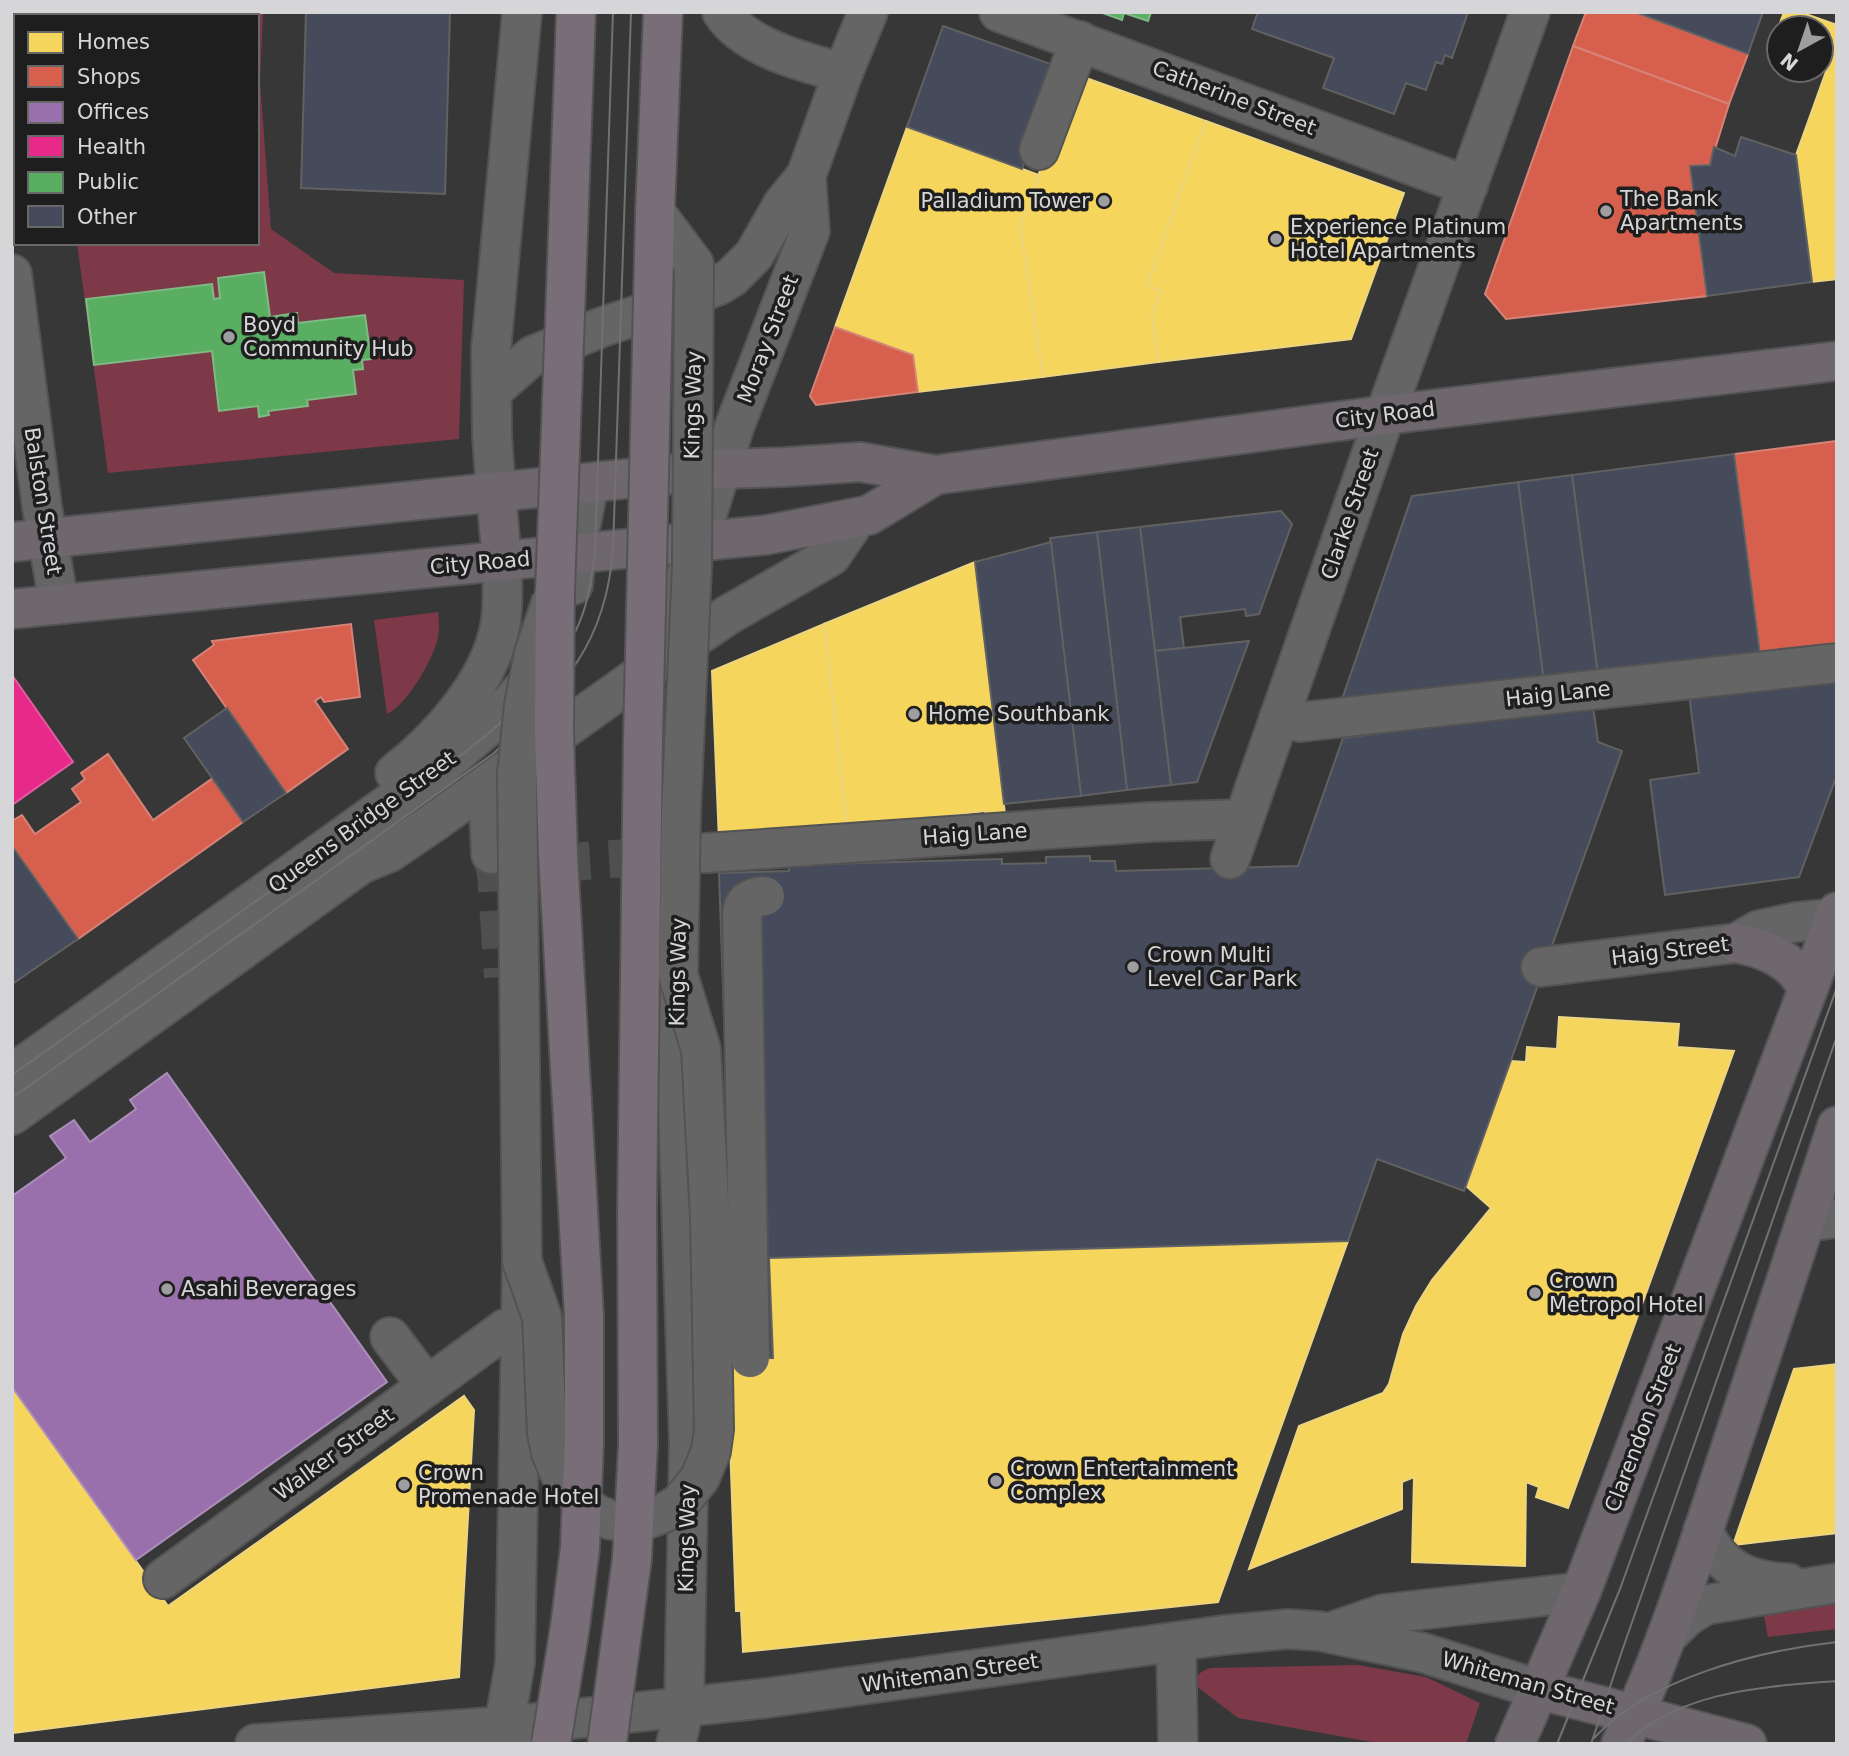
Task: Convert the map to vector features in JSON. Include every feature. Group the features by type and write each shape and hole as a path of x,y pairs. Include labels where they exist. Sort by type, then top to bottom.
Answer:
{"highway":[{"path":"551,1744 580,1548 584,1442 584,1316 558,855 554,731 555,591 576,12"},
{"name":"Kings Way","path":"607,1744 632,1559 638,1445 637,1212 642,780 655,212 663,12"}],"main road":[{"name":"City Road","path":"31,540 721,469 860,462 935,475 1385,415 1837,361"},
{"name":"City Road","path":"12,609 766,535 869,515 935,475"},
{"name":"Queens Bridge Street","path":"496,493 502,562"},
{"name":"Clarendon Street","path":"1515,1744 1581,1592 1836,916"},
{"path":"1735,943 1762,950 1785,962 1801,976 1807,989"},
{"path":"1628,1729 1821,1220 1837,1126"},
{"name":"Whiteman Street","path":"1537,1689 1628,1729 1747,1744"}],"street":[{"path":"496,493 491,351 522,12"},
{"path":"722,12 734,28 755,41 800,61 843,73"},
{"name":"Moray Street","path":"654,664 698,542 735,425 810,231 806,176 868,12"},
{"name":"Catherine Street","path":"999,12 1468,186"},
{"name":"Clarke Street","path":"1230,859 1385,415 1530,12"},
{"path":"1039,150 1080,41"},
{"path":"492,391 532,356 602,327 677,302 732,277 754,254 783,204 806,176"},
{"name":"Kings Way","path":"655,212 694,264 692,566 681,813 677,1075 689,1444 684,1707 676,1744"},
{"name":"Balston Street","path":"12,274 40,493 31,540 59,603"},
{"name":"Queens Bridge Street","path":"12,1074 443,765 479,736 515,700 553,650 568,617 575,555 589,483"},
{"name":"Queens Bridge Street","path":"12,1115 362,863 390,852 488,786 654,664 728,615 831,556 858,518"},
{"name":"Queens Bridge Street","path":"12,1052 371,791 425,748 464,701 494,650 501,624 502,562"},
{"path":"503,1735 514,1679 522,1261 517,774 524,705 532,667 555,591"},
{"name":"Haig Lane","path":"1279,718 1301,722 1837,663"},
{"name":"Queens Bridge Street","path":"12,1100 494,756 534,733 565,728"},
{"path":"434,822 491,854 488,786"},
{"name":"Haig Lane","path":"706,853 1150,822 1243,819"},
{"path":"750,1359 742,915 746,903 753,897 765,896"},
{"name":"Haig Street","path":"1541,967 1735,943 1759,930 1836,916"},
{"path":"522,1261 542,1317 547,1433 551,1453 561,1476 584,1505 611,1520 637,1523 666,1512 680,1503 707,1464 714,1429 712,1298 701,1049 678,975"},
{"path":"712,1298 771,1297"},
{"name":"Walker Street","path":"163,1579 505,1329"},
{"path":"390,1337 426,1386"},
{"path":"1703,1530 1712,1549 1726,1566 1746,1575 1780,1583 1836,1583"},
{"path":"1665,1637 1686,1617 1705,1605 1836,1583"},
{"path":"1329,1633 1383,1615 1581,1592"},
{"name":"Whiteman Street","path":"255,1744 503,1735 684,1707 1288,1629 1329,1633 1424,1653 1537,1689"},
{"path":"1176,1642 1178,1743"}],"shaded area":[{"path":"263,12 260,82 271,229 334,273 464,280 459,439 108,473 77,245 259,245 259,14 46,14"},
{"path":"438,612 438,638 430,660 410,693 387,714 374,620"},
{"path":"1837,1599 1837,1629 1768,1637 1762,1606"},
{"path":"1358,1665 1426,1677 1480,1703 1466,1744 1383,1744 1238,1718 1195,1685 1197,1676 1210,1668"}],"building: Homes":[{"path":"1800,12 1806,14 1783,14"},
{"path":"1835,24 1837,279 1812,282 1796,155 1822,84 1835,84"},
{"name":"Palladium Tower","path":"1075,74 1206,121 1147,285 1161,291 1152,316 1159,362 1043,377 1020,226"},
{"name":"Experience Platinum Hotel Apartments","path":"1206,121 1404,193 1351,339 1159,362 1152,316 1161,291 1147,285"},
{"path":"907,127 1039,175 1020,226 1043,377 918,392 913,355 835,327"},
{"name":"Home Southbank","path":"975,562 1005,814 986,816 985,811 847,827 824,624"},
{"path":"824,624 847,827 719,841 712,671"},
{"name":"Crown Metropol Hotel","path":"1559,1017 1679,1024 1677,1047 1734,1051 1568,1508 1536,1497 1539,1487 1526,1482 1525,1566 1412,1562 1414,1477 1402,1482 1402,1509 1249,1569 1299,1426 1383,1393 1389,1384 1403,1334 1416,1306 1432,1280 1491,1208 1466,1186 1511,1061 1526,1062 1527,1047 1557,1049"},
{"name":"Crown Entertainment Complex","path":"1348,1241 1218,1602 743,1652 741,1611 736,1611 727,1359 773,1358 769,1258"},
{"path":"1837,1364 1837,1533 1733,1545 1794,1369"},
{"name":"Crown Promenade Hotel","path":"12,1387 168,1606 464,1396 474,1410 459,1677 12,1733"}],"building: Shops":[{"path":"1586,12 1635,12 1748,54 1729,104 1573,46"},
{"name":"The Bank Apartments","path":"1573,46 1729,104 1710,165 1690,166 1707,296 1506,319 1485,294"},
{"path":"835,327 913,355 918,392 816,405 810,396"},
{"path":"1837,441 1837,644 1760,654 1734,454"},
{"path":"351,624 360,697 324,702 321,697 315,701 348,749 286,793 193,660 214,645 212,641"},
{"path":"108,754 153,820 213,778 243,822 78,939 12,846 12,821 22,815 35,834 81,802 72,789 85,779 81,773"}],"building: Offices":[{"name":"Asahi Beverages","path":"167,1073 387,1382 136,1560 12,1387 12,1196 66,1158 50,1136 74,1120 90,1142 136,1109 130,1100"}],"building: Health":[{"path":"12,675 73,762 12,805"}],"building: Public":[{"path":"1100,12 1151,12 1148,21 1124,13 1122,20"},
{"name":"Boyd Community Hub","path":"264,272 270,317 297,313 298,323 365,315 371,359 362,360 363,369 353,370 356,394 307,400 308,406 268,411 269,415 259,417 258,406 219,411 212,351 94,365 86,299 212,284 214,299 220,298 218,278"}],"building: Other":[{"path":"306,12 450,12 445,194 301,188"},
{"path":"1258,12 1468,12 1452,58 1445,55 1442,64 1436,62 1426,90 1406,83 1394,114 1323,88 1334,58 1252,29"},
{"path":"1635,12 1763,12 1748,54"},
{"path":"943,26 1059,67 1022,169 907,127"},
{"path":"1741,137 1796,155 1812,282 1707,296 1690,166 1710,165 1714,147 1735,156"},
{"path":"1734,454 1760,654 1598,675 1572,475"},
{"path":"1572,475 1598,675 1544,682 1518,482"},
{"path":"1518,482 1544,682 1339,708 1412,496"},
{"path":"1281,511 1292,524 1259,614 1246,616 1245,609 1180,617 1184,648 1155,651 1140,527"},
{"path":"1140,527 1171,785 1127,790 1097,532"},
{"path":"1097,532 1127,790 1081,796 1050,538"},
{"path":"1051,542 1081,796 1004,804 975,562"},
{"path":"1249,641 1197,782 1171,785 1155,651"},
{"path":"1837,675 1837,775 1799,877 1665,895 1650,780 1699,773 1689,694"},
{"name":"Crown Multi Level Car Park","path":"1593,706 1598,742 1622,751 1464,1191 1377,1159 1348,1241 769,1258 773,1358 736,1359 719,873 789,871 789,865 1002,859 1002,864 1046,863 1046,857 1090,856 1090,861 1115,861 1116,871 1298,866 1343,738"},
{"path":"227,708 286,793 243,822 184,738"},
{"path":"12,846 78,939 12,984"}],"tunnel":[{"path":"491,854 496,873 503,977"},
{"path":"496,873 584,861 673,855"}],"tram line":[{"path":"12,1075 468,750 533,692 560,659 571,640 586,604 595,552 613,12"},
{"path":"12,1098 494,753 540,708 576,664 600,614 613,550 631,12"},
{"path":"1557,1744 1620,1589 1837,987"},
{"path":"1591,1744 1837,1036"},
{"path":"1594,1738 1617,1717 1644,1699 1706,1671 1773,1652 1837,1642"},
{"path":"1625,1744 1647,1726 1698,1702 1752,1689 1837,1681"}],"place":[{"name":"Palladium Tower","path":"1104,201"},
{"name":"The Bank Apartments","path":"1606,211"},
{"name":"Experience Platinum Hotel Apartments","path":"1276,239"},
{"name":"Boyd Community Hub","path":"229,337"},
{"name":"Home Southbank","path":"914,714"},
{"name":"Crown Multi Level Car Park","path":"1133,967"},
{"name":"Asahi Beverages","path":"167,1289"},
{"name":"Crown Metropol Hotel","path":"1535,1293"},
{"name":"Crown Entertainment Complex","path":"996,1481"},
{"name":"Crown Promenade Hotel","path":"404,1485"}]}
